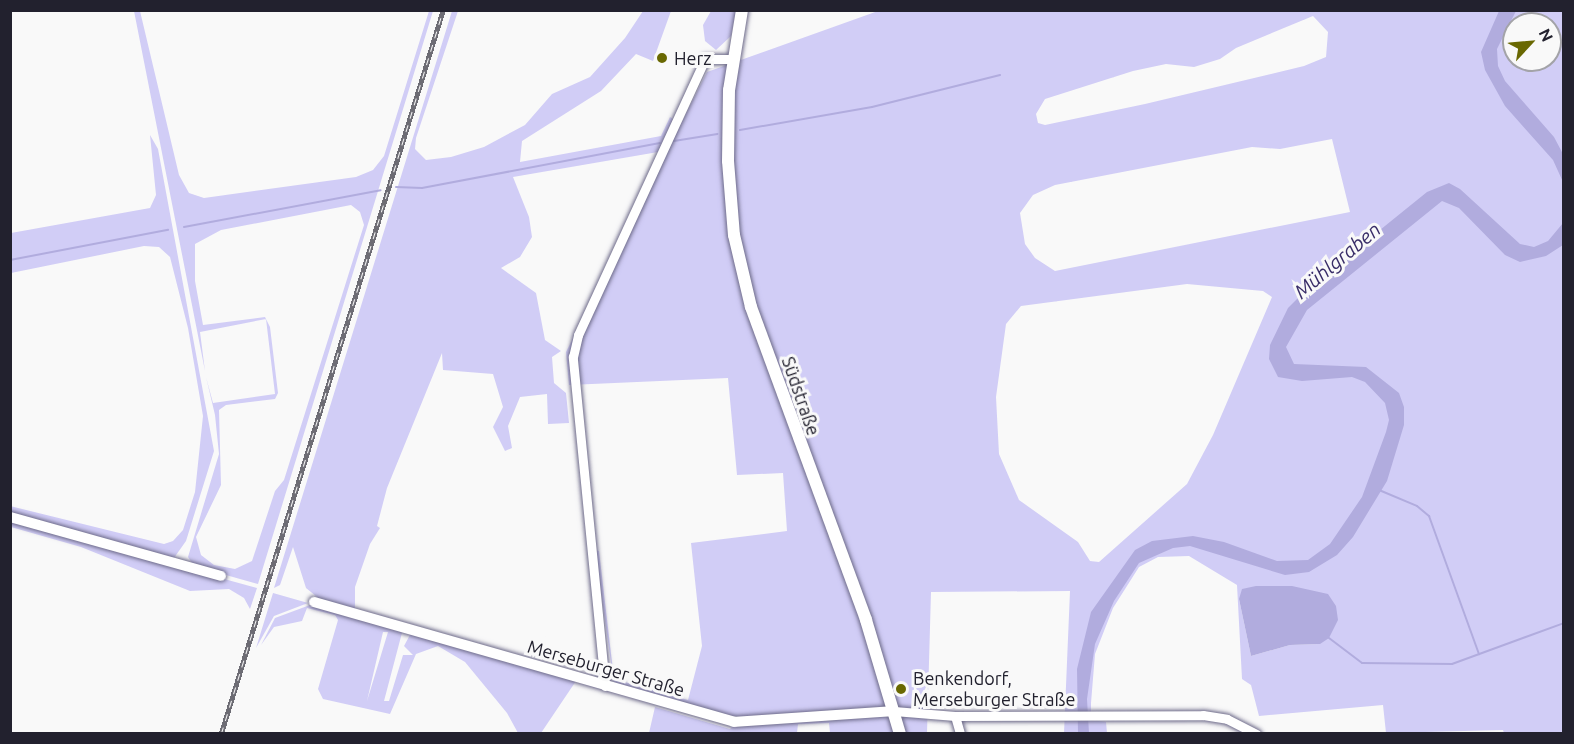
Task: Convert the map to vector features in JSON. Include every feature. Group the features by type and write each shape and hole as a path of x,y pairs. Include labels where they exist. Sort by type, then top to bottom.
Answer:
{"main road":[{"name":"Südstraße","path":"742,10 732,59 728,161 734,235 751,307 866,620 900,734"}],"street":[{"path":"605,686 573,357 575,346 705,59 732,59"},
{"path":"10,517 221,576"},
{"name":"Merseburger Straße","path":"314,602 734,722 894,711"},
{"path":"894,711 955,716 1064,713 1203,715 1227,719 1256,734"},
{"path":"955,716 960,734"}],"shaded area":[{"path":"134,11 140,11 179,175 189,193 204,198 356,177 373,170 384,156 429,11 433,11 258,584 194,566 188,557 219,454 215,415 206,377 213,403 275,394 266,319 200,332 205,371","holes":["351,205 360,212 364,225 284,480 275,491 252,561 235,569 214,565 201,555 196,537 221,485 219,410 226,405 275,399 278,393 270,327 265,317 203,325 195,281 195,244 221,230"]},
{"path":"452,11 458,11 416,138 415,149 426,160 451,157 484,147 525,125 552,94 590,77 625,38 643,11 671,11 653,61 636,54 601,91 522,141 520,162 661,136 670,117 673,119 658,152 513,177 529,217 532,237 520,257 501,268 536,293 545,340 561,351 552,357 554,383 566,393 569,423 548,424 547,394 520,397 508,426 512,448 505,451 493,427 503,407 493,374 443,370 442,353 387,488 377,526 380,528 370,544 355,587 355,610 322,601 306,588 293,547 280,585 274,588"},
{"path":"711,11 736,11 731,36 716,50 705,41 703,25"},
{"path":"878,11 1563,11 1563,733 1504,733 1503,730 1386,733 1383,705 1259,716 1251,685 1242,679 1237,585 1189,556 1158,557 1139,567 1113,608 1095,654 1091,703 1091,720 1106,722 1107,733 1064,733 1070,591 931,592 927,733 830,733 829,723 798,724 797,733 649,733 655,707 730,729 743,717 726,716 614,684 595,550 599,551 614,679 688,700 702,646 691,543 787,531 783,473 737,475 728,378 569,385 566,352 707,72","holes":["1313,16 1328,32 1326,57 1304,66 1145,104 1045,125 1038,123 1036,114 1045,99 1133,71 1166,64 1194,67 1220,59 1236,48","1332,139 1350,212 1055,271 1035,258 1025,244 1020,213 1033,195 1055,185 1252,147 1280,149","1187,284 1263,291 1272,297 1213,435 1187,484 1099,562 1090,561 1078,542 1019,500 999,454 996,397 1006,324 1021,306","1239,599 1320,644 1290,645 1251,656"]},
{"path":"1499,11 1516,11 1502,12 1502,39 1497,49 1498,66 1505,81 1554,137 1563,154 1563,182 1553,160 1505,106 1485,70 1481,52"},
{"path":"150,135 158,149 214,451 186,541 174,558 11,514 10,506 164,544 173,541 183,530 195,492 203,416 188,328 170,257 159,247 144,246 11,273 11,233 150,208 156,195"},
{"path":"1449,183 1460,189 1520,244 1534,247 1548,241 1563,223 1563,245 1546,256 1520,262 1505,255 1459,208 1442,201 1307,310 1286,347 1294,364 1366,367 1399,393 1404,407 1404,425 1387,481 1353,537 1337,555 1309,572 1285,575 1190,546 1173,548 1139,563 1114,601 1095,644 1087,699 1089,733 1078,734 1077,669 1091,612 1135,550 1152,541 1193,536 1224,542 1277,561 1308,560 1330,544 1362,497 1389,420 1385,403 1365,382 1352,377 1302,381 1278,377 1269,359 1270,345 1288,308 1307,289 1427,192"},
{"path":"10,520 257,588 250,609 244,598 229,589 190,591 81,547 11,527"},
{"path":"1256,586 1292,586 1328,594 1336,606 1338,620 1329,638 1320,644 1290,645 1251,656 1239,599 1242,589"},
{"path":"273,593 308,603 274,616 256,648"},
{"path":"310,605 403,629 384,701 389,701 403,655 413,655 404,646 411,633 577,679 598,689 576,681 541,733 518,733 507,713 465,662 438,646 416,654 390,714 323,699 318,689 338,620 335,615 307,608 302,621 274,627 261,645 275,618","holes":["383,632 388,632 367,701"]}],"waterway":[{"path":"740,130 872,107 1000,75"},
{"path":"674,141 717,134"},
{"path":"396,187 422,188 660,143"},
{"path":"184,227 381,190"},
{"path":"10,260 168,230"},
{"path":"1379,490 1417,506 1429,516 1479,654"},
{"path":"1329,638 1362,663 1452,664 1564,623"}],"railway":[{"path":"221,734 443,10"}],"place":[{"name":"Herz","path":"662,58"},
{"name":"Benkendorf, Merseburger Straße","path":"901,689"}],"water label":[{"name":"Mühlgraben","path":"1337,260"}]}
